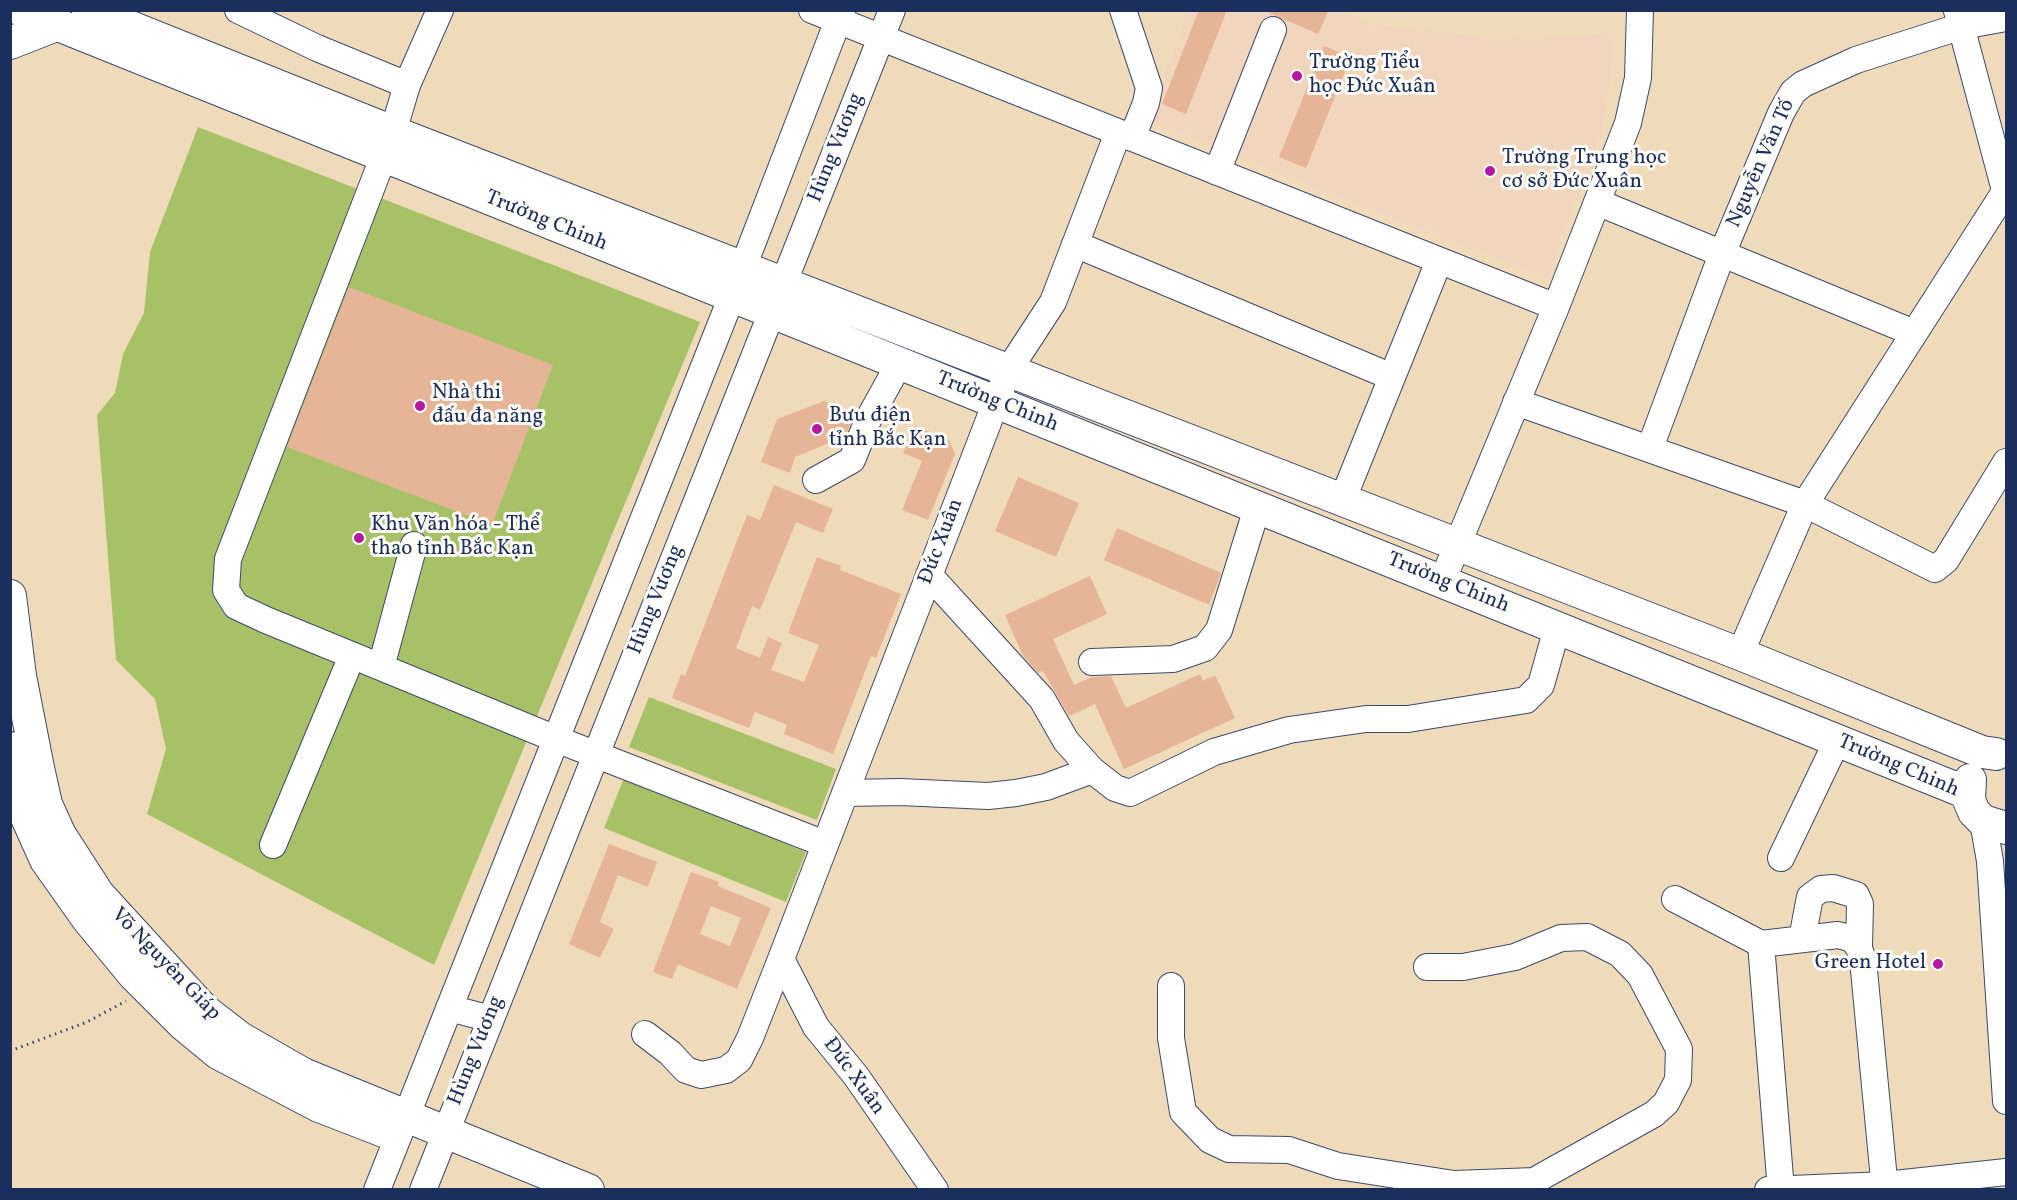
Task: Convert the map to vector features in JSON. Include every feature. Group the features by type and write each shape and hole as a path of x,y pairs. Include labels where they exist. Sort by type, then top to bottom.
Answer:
{"main road":[{"name":"Trường Chinh","path":"21,10 56,25 388,144 742,267 1270,474 1740,654 1982,752 2004,753"},
{"name":"Trường Chinh","path":"88,10 732,296 1965,792 1986,816"},
{"path":"10,43 56,25"},
{"path":"1257,507 1270,474"},
{"name":"Võ Nguyên Giáp","path":"10,596 20,676 46,804 60,835 98,894 205,1011 240,1038 402,1127 441,1143 588,1190"},
{"name":"Võ Nguyên Giáp","path":"10,748 24,811 46,860 87,918 149,989 218,1053 319,1106 402,1127"},
{"path":"1986,816 1969,783 1975,768 2004,753"},
{"name":"Võ Nguyên Giáp","path":"441,1143 531,1190"}],"street":[{"path":"238,10 317,48 407,85"},
{"path":"440,10 407,85 388,144 228,559 226,590 236,606 352,656 825,844"},
{"path":"812,10 840,16 881,38 1556,307"},
{"name":"Hùng Vương","path":"423,1190 892,10"},
{"name":"Đức Xuân","path":"645,1034 670,1053 686,1070 701,1075 726,1070 739,1060 750,1038 1008,371 1053,302 1075,244 1125,135 1146,103 1149,88 1123,10"},
{"path":"1442,582 1556,307 1628,123 1638,78 1640,10"},
{"name":"Hùng Vương","path":"378,1190 732,296 840,16"},
{"path":"1740,654 1805,504 2006,192 1960,18"},
{"name":"Nguyễn Văn Tố","path":"1650,448 1722,254 1780,113 1794,92 1803,84 1856,60 1960,18 2007,18"},
{"path":"1217,172 1273,30"},
{"path":"1597,202 1914,333"},
{"path":"1075,244 1392,377"},
{"path":"1342,501 1439,261"},
{"path":"816,480 852,460 868,420 899,364"},
{"path":"1516,402 1805,504 1935,569 1946,560 2007,462"},
{"path":"1092,662 1173,659 1205,648 1219,630 1257,507"},
{"path":"381,667 414,545"},
{"path":"929,575 1042,699 1066,741 1092,770 1114,788 1130,793 1214,752 1289,730 1366,719 1408,719 1526,700 1541,685 1557,628"},
{"path":"273,845 352,656"},
{"path":"1781,858 1837,741"},
{"path":"845,793 900,792 988,796 1046,787 1092,770"},
{"path":"1986,816 2007,1101"},
{"path":"1802,939 1810,897 1821,889 1833,888 1856,895 1860,904 1859,948"},
{"path":"1675,899 1761,944 1838,935 1853,939 1863,960 1885,1187"},
{"path":"1171,986 1171,1038 1183,1112 1210,1140 1229,1149 1289,1150 1338,1166 1454,1184 1533,1185 1614,1134 1654,1114 1673,1093 1678,1080 1679,1049 1640,975 1620,954 1587,937 1561,938 1515,957 1462,967 1427,967"},
{"path":"1761,944 1781,1189"},
{"name":"Đức Xuân","path":"781,959 816,1026 856,1076 935,1190"},
{"path":"449,1008 490,1019"},
{"path":"1768,1190 1885,1187 2007,1172"}],"path":[{"path":"10,1051 87,1022 149,989"}],"shaded area":[{"path":"1189,11 1341,11 1373,25 1504,40 1612,34 1611,70 1602,130 1547,277 1377,212 1147,119"}],"green space":[{"name":"Khu Văn hóa - Thể thao tỉnh Bắc Kạn","path":"198,127 700,322 434,965 147,814 166,749 155,699 116,660 97,415 115,393 123,354 144,313 150,252"},
{"path":"649,697 836,769 817,820 629,747"},
{"path":"624,778 806,852 786,902 604,828"}],"building":[{"path":"1199,10 1227,10 1186,114 1162,104"},
{"path":"1263,10 1329,10 1318,34"},
{"path":"1324,46 1351,57 1306,168 1279,157"},
{"name":"Nhà thi đấu đa năng","path":"349,287 553,365 492,525 287,447"},
{"name":"Bưu điện tỉnh Bắc Kạn","path":"824,401 854,414 844,441 839,439 795,457 790,473 761,462 777,419"},
{"path":"915,426 949,440 955,454 928,520 902,510 922,461 903,453"},
{"path":"1018,477 1079,503 1056,557 995,531"},
{"path":"774,485 833,509 823,533 796,522 760,610 752,606 736,648 760,658 768,637 782,643 771,670 804,682 819,645 788,633 817,557 841,566 840,570 901,594 876,658 871,656 833,754 784,734 787,725 755,712 749,728 672,698 681,674 685,676 747,515 760,520"},
{"path":"1117,528 1221,573 1209,605 1104,560"},
{"path":"1090,576 1107,614 1053,639 1074,685 1092,677 1111,676 1126,708 1200,674 1203,681 1215,675 1235,718 1124,769 1095,704 1069,716 1043,671 1038,673 1023,656 1005,615"},
{"path":"609,844 657,862 648,887 618,875 600,922 614,929 600,958 569,944"},
{"path":"691,872 719,882 718,886 771,908 737,989 678,964 672,979 653,972","holes":["711,906 741,918 730,946 700,934"]}],"place":[{"name":"Trường Tiểu học Đức Xuân","path":"1297,76"},
{"name":"Trường Trung học cơ sở Đức Xuân","path":"1490,171"},
{"name":"Nhà thi đấu đa năng","path":"420,406"},
{"name":"Bưu điện tỉnh Bắc Kạn","path":"817,429"},
{"name":"Khu Văn hóa - Thể thao tỉnh Bắc Kạn","path":"359,538"},
{"name":"Green Hotel","path":"1938,964"}]}
